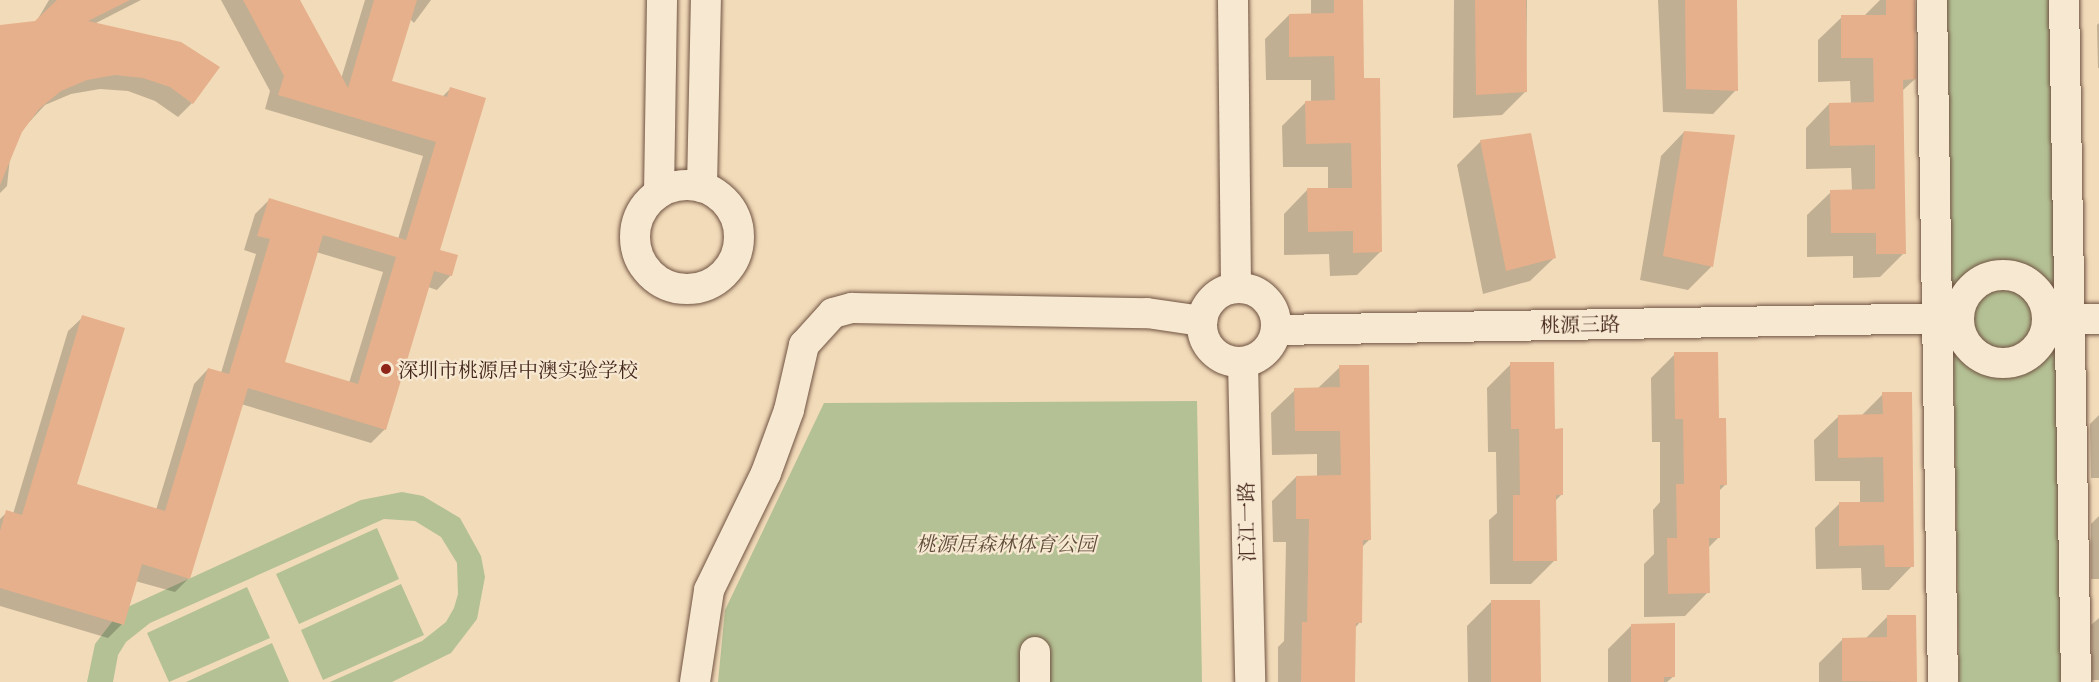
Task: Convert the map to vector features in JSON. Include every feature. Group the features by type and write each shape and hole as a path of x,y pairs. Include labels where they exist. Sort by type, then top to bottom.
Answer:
{"street":[{"path":"659,193 662,0"},
{"path":"702,187 706,0"},
{"path":"1233,0 1236,287"},
{"path":"1932,0 1948,318 1944,682"},
{"path":"2064,0 2072,319 2076,682"},
{"path":"688,184 702,187 716,193 731,209 739,230 740,245 735,260 721,277 702,288 687,290 659,282 648,272 636,245 639,216 659,193 688,184"},
{"path":"1948,318 1980,280 2008,275 2034,287 2043,299 2072,319"},
{"path":"1236,287 1258,292 1266,299 1273,308 1276,330 1265,352 1243,362 1232,362 1213,351 1206,343 1202,321 1217,295 1236,287"},
{"path":"695,682 709,590 766,472 789,410 804,345 833,313 852,308 1135,313 1202,321"},
{"path":"1948,318 1967,345 1978,356 2006,363 2032,352 2042,341 2072,319"},
{"name":"桃源三路","path":"1276,330 1948,318"},
{"name":"汇江一路","path":"1243,362 1250,682"},
{"path":"1035,652 1035,682"}],"green space":[{"path":"1947,0 2050,0 2062,682 1959,682"},
{"name":"桃源居森林体育公园","path":"1197,401 1202,682 718,682 725,610 824,403"},
{"path":"402,492 423,496 460,518 481,556 485,577 477,619 451,653 392,682 330,682 422,641 446,622 454,608 458,594 457,563 441,537 415,521 384,519 150,623 126,642 118,655 113,682 87,682 95,644 121,610 361,500"},
{"path":"377,528 399,579 299,624 276,574"},
{"path":"401,584 424,635 323,680 301,630"},
{"path":"247,587 270,638 169,682 147,633"},
{"path":"272,643 289,682 186,682"}],"building":[{"path":"57,0 130,0 88,21 181,42 220,67 193,104 170,87 143,78 115,75 87,80 61,91 39,109 22,132 0,185 0,25 35,21"},
{"path":"243,0 300,0 348,88 374,0 417,0 392,81 447,97 450,87 486,98 440,250 458,255 452,276 434,271 386,430 248,388 190,579 142,564 124,625 0,588 0,531 6,510 22,515 82,315 125,328 77,484 165,511 208,368 229,374 270,239 257,236 269,198 406,240 436,142 278,95 284,76","holes":["323,235 396,257 358,384 285,362"]},
{"path":"1334,0 1363,0 1364,78 1380,78 1382,252 1353,253 1353,231 1308,232 1307,188 1352,188 1351,143 1306,144 1305,101 1335,100 1334,56 1289,57 1289,14 1334,13"},
{"path":"1475,0 1526,0 1527,92 1476,95"},
{"path":"1685,0 1737,0 1738,91 1686,89"},
{"path":"1886,0 1915,0 1916,79 1903,80 1906,254 1876,254 1876,233 1831,233 1830,190 1875,189 1875,145 1830,146 1829,103 1874,102 1873,58 1841,58 1841,15 1886,15"},
{"path":"1684,131 1735,135 1713,267 1663,256"},
{"path":"1531,133 1556,258 1506,271 1480,140"},
{"path":"1674,352 1718,352 1719,418 1726,418 1727,485 1720,485 1720,538 1709,538 1710,593 1668,594 1667,538 1677,538 1676,484 1684,484 1683,419 1675,419"},
{"path":"1510,362 1554,362 1555,429 1563,428 1563,495 1556,495 1557,561 1513,561 1513,495 1520,495 1519,429 1511,429"},
{"path":"1339,365 1369,365 1371,540 1363,540 1362,623 1356,623 1355,682 1301,682 1302,622 1307,622 1309,519 1296,519 1296,476 1341,475 1340,431 1295,431 1294,388 1340,387"},
{"path":"1882,392 1912,392 1914,567 1885,567 1884,545 1839,546 1839,502 1884,502 1883,457 1838,458 1838,415 1883,414"},
{"path":"1491,600 1540,600 1541,682 1491,682"},
{"path":"1887,615 1916,615 1917,682 1842,681 1842,638 1887,637"},
{"path":"1675,623 1675,677 1664,677 1664,682 1631,682 1631,624"}],"place":[{"name":"深圳市桃源居中澳实验学校","path":"386,369"}]}
